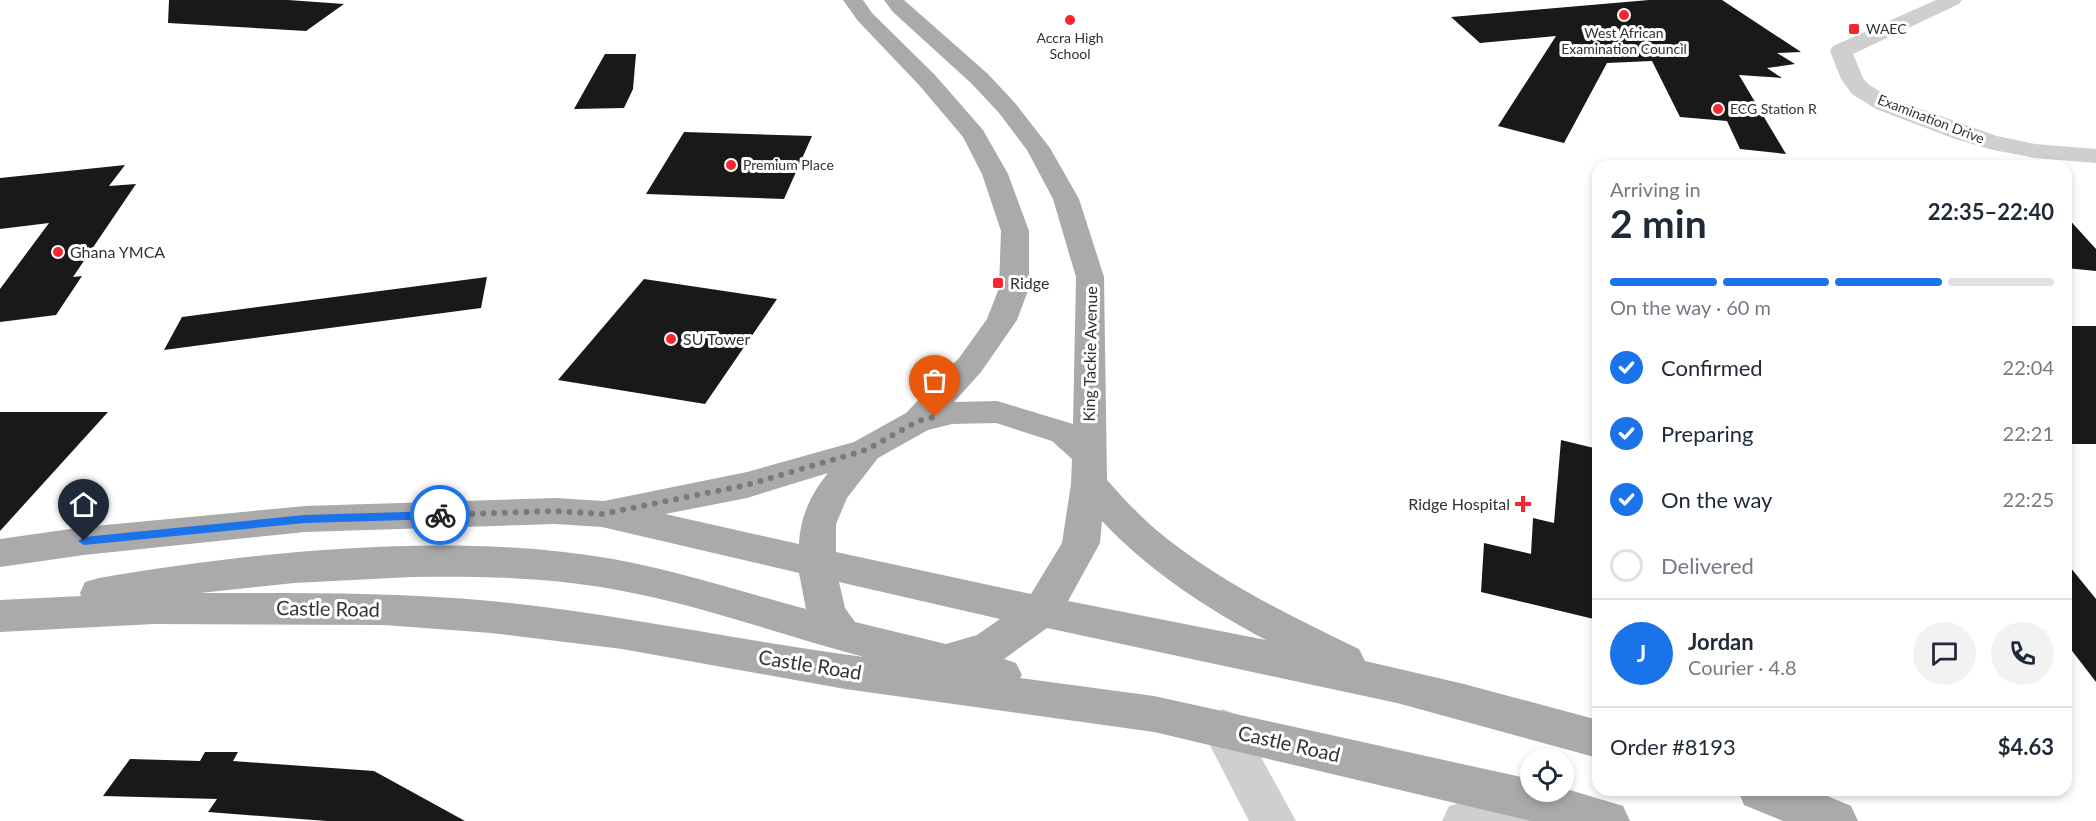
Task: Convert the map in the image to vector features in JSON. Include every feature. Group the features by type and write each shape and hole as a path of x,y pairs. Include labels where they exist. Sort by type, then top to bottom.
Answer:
{"main road":[{"path":"853,0 865,17 927,80 974,135 996,174 1015,231 1014,288 1002,320 970,365 918,421"},
{"name":"King Tackie Avenue","path":"894,0 900,8 980,79 1007,108 1038,148 1066,199 1090,277 1089,470 1081,543 1040,612"},
{"path":"602,514 747,485 866,450 918,421 952,413 998,412 1064,433 1089,470 1144,539 1216,593 1278,628 1387,682"},
{"path":"843,636 827,613 820,588 817,561 818,524 832,493 866,450"},
{"path":"0,553 84,541 305,519 555,511 602,514 1040,612 1387,682 1592,737"},
{"path":"0,611 142,585 293,568 362,563 508,563 568,568 615,575 690,593 843,636 1154,714"},
{"name":"Castle Road","path":"0,616 154,608 244,607 384,609 491,617 622,633 845,672 1154,714 1520,798"},
{"path":"947,661 990,647 1040,612"},
{"path":"1775,796 1835,821"},
{"name":"Castle Road","path":"1539,802 1607,821"}],"street":[{"name":"Examination Drive","path":"1952,0 1841,51 1852,79 1860,89 1884,104 1984,140 2036,151 2096,156"},
{"path":"1223,728 1273,821"},
{"path":"1465,821 1539,802"}],"building":[{"path":"169,0 288,0 344,4 306,31 168,23"},
{"path":"1649,0 1722,0 1801,52 1777,53 1795,64 1767,68 1782,78 1739,75 1786,154 1740,149 1727,121 1680,117 1652,61 1607,63 1564,143 1498,126 1556,36 1480,43 1451,17"},
{"path":"605,54 636,54 633,89 624,108 574,109"},
{"name":"Premium Place","path":"684,132 812,136 784,199 646,194"},
{"name":"Ghana YMCA","path":"125,165 109,186 136,184 73,277 82,276 56,315 0,322 0,289 49,223 0,229 0,178"},
{"path":"2072,223 2096,249 2096,271 2072,269"},
{"path":"487,277 481,308 164,350 182,317"},
{"name":"SU Tower","path":"644,279 777,299 705,404 558,380"},
{"path":"2072,326 2096,326 2096,444 2072,444"},
{"path":"0,412 108,412 0,531"},
{"path":"1561,440 1592,448 1592,619 1481,592 1484,543 1531,554 1533,518 1554,523"},
{"path":"2072,569 2096,599 2096,682 2072,651"},
{"path":"205,752 238,752 233,761 374,771 465,821 327,821 208,812 217,799 103,796 130,759 200,761"}],"way so far":[{"path":"440,515 555,511 602,514 747,485 866,450 918,421 935,417"}],"place":[{"name":"West African Examination Council","path":"1624,15"},
{"name":"Accra High School","path":"1070,20"},
{"name":"WAEC","path":"1854,29"},
{"name":"ECG Station R","path":"1718,109"},
{"name":"Premium Place","path":"731,165"},
{"name":"Ghana YMCA","path":"58,252"},
{"name":"Ridge","path":"998,283"},
{"name":"SU Tower","path":"671,339"},
{"name":"Ridge Hospital","path":"1523,504"}],"route":[{"path":"84,541 305,519 440,515"}]}
